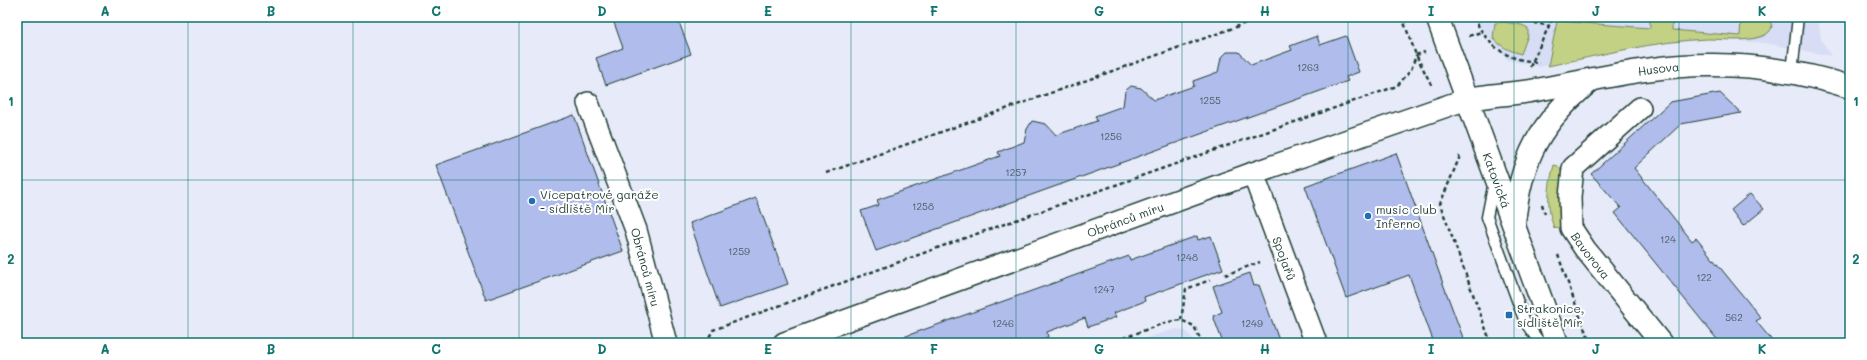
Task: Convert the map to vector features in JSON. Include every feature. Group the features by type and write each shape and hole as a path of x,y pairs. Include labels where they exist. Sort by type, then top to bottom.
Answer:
{"street":[{"name":"Katovická","path":"1437,17 1514,224 1549,337"},
{"name":"Husova","path":"1467,98 1524,92 1651,68 1713,64 1767,68 1792,72 1820,78 1850,87"},
{"path":"1514,224 1516,197 1519,184 1523,170 1534,145 1549,121 1568,98 1592,79"},
{"name":"Obránců míru","path":"784,343 1253,173 1467,98"},
{"name":"Obránců míru","path":"588,103 636,230 666,343"},
{"name":"Bavorova","path":"1640,108 1573,168 1570,197 1571,228 1585,249 1661,343"},
{"name":"Spojařů","path":"1253,173 1316,343"}],"lane":[{"path":"1792,72 1798,17"},
{"path":"1495,174 1487,217 1525,322 1549,337 1566,343"}],"path":[{"path":"826,173 1228,30 1260,17"},
{"path":"706,343 713,330 969,237 1397,86 1411,70 1416,55 1402,17"},
{"path":"1474,17 1481,32 1497,49 1513,58 1531,61 1550,26 1553,17"},
{"path":"1506,17 1550,26"},
{"path":"1461,157 1440,204 1492,343"},
{"path":"1225,275 1263,261"},
{"path":"1181,320 1186,289 1210,280"},
{"path":"1110,343 1174,320 1181,320 1194,326 1202,343"}],"shaded area":[{"path":"1476,17 1818,17 1821,39 1831,56 1764,43 1708,39 1643,46 1540,67 1508,60 1480,27"},
{"path":"1176,329 1186,331 1196,343 1143,343 1146,338"}],"green space":[{"path":"1650,17 1672,17 1672,30 1740,36 1741,18 1764,18 1770,22 1772,26 1769,32 1763,36 1744,40 1688,40 1628,49 1548,66 1557,21 1650,28"},
{"path":"1503,22 1522,25 1528,28 1528,35 1521,54 1513,52 1499,44 1493,38 1495,23"},
{"path":"1554,165 1558,166 1561,170 1562,176 1564,226 1554,228 1551,220 1549,196 1550,181"}],"building":[{"path":"612,17 677,17 691,54 606,85 596,58 623,48"},
{"path":"1317,36 1320,45 1346,36 1359,72 1346,77 1348,81 876,251 861,211 879,205 877,200 1000,156 998,152 1024,142 1027,129 1032,121 1046,124 1056,135 1097,121 1095,116 1123,106 1125,91 1131,86 1141,88 1154,100 1194,86 1193,81 1218,72 1221,58 1227,52 1239,52 1251,65 1292,50 1290,46"},
{"path":"1720,93 1741,113 1681,124 1634,168 1692,241 1696,238 1761,318 1756,321 1774,343 1720,343 1615,213 1621,208 1591,174 1670,102"},
{"path":"574,115 623,251 486,300 436,165"},
{"name":"music club Inferno","path":"1396,153 1465,343 1434,343 1409,275 1346,298 1305,186"},
{"path":"1750,194 1764,209 1743,226 1731,210"},
{"path":"756,198 788,284 720,308 690,223"},
{"path":"1197,236 1198,240 1211,236 1223,269 1144,297 1145,301 1114,313 1116,317 1088,327 1085,318 1047,332 1048,337 1031,343 896,343 895,340 1129,256 1130,260"},
{"path":"1250,273 1254,286 1259,285 1280,343 1223,343 1213,316 1222,312 1213,286"}],"place":[{"name":"Vícepatrové garáže - sídliště Mír","path":"532,201"},
{"name":"music club Inferno","path":"1368,216"},
{"name":"Strakonice, sídliště Mír","path":"1509,315"}]}
